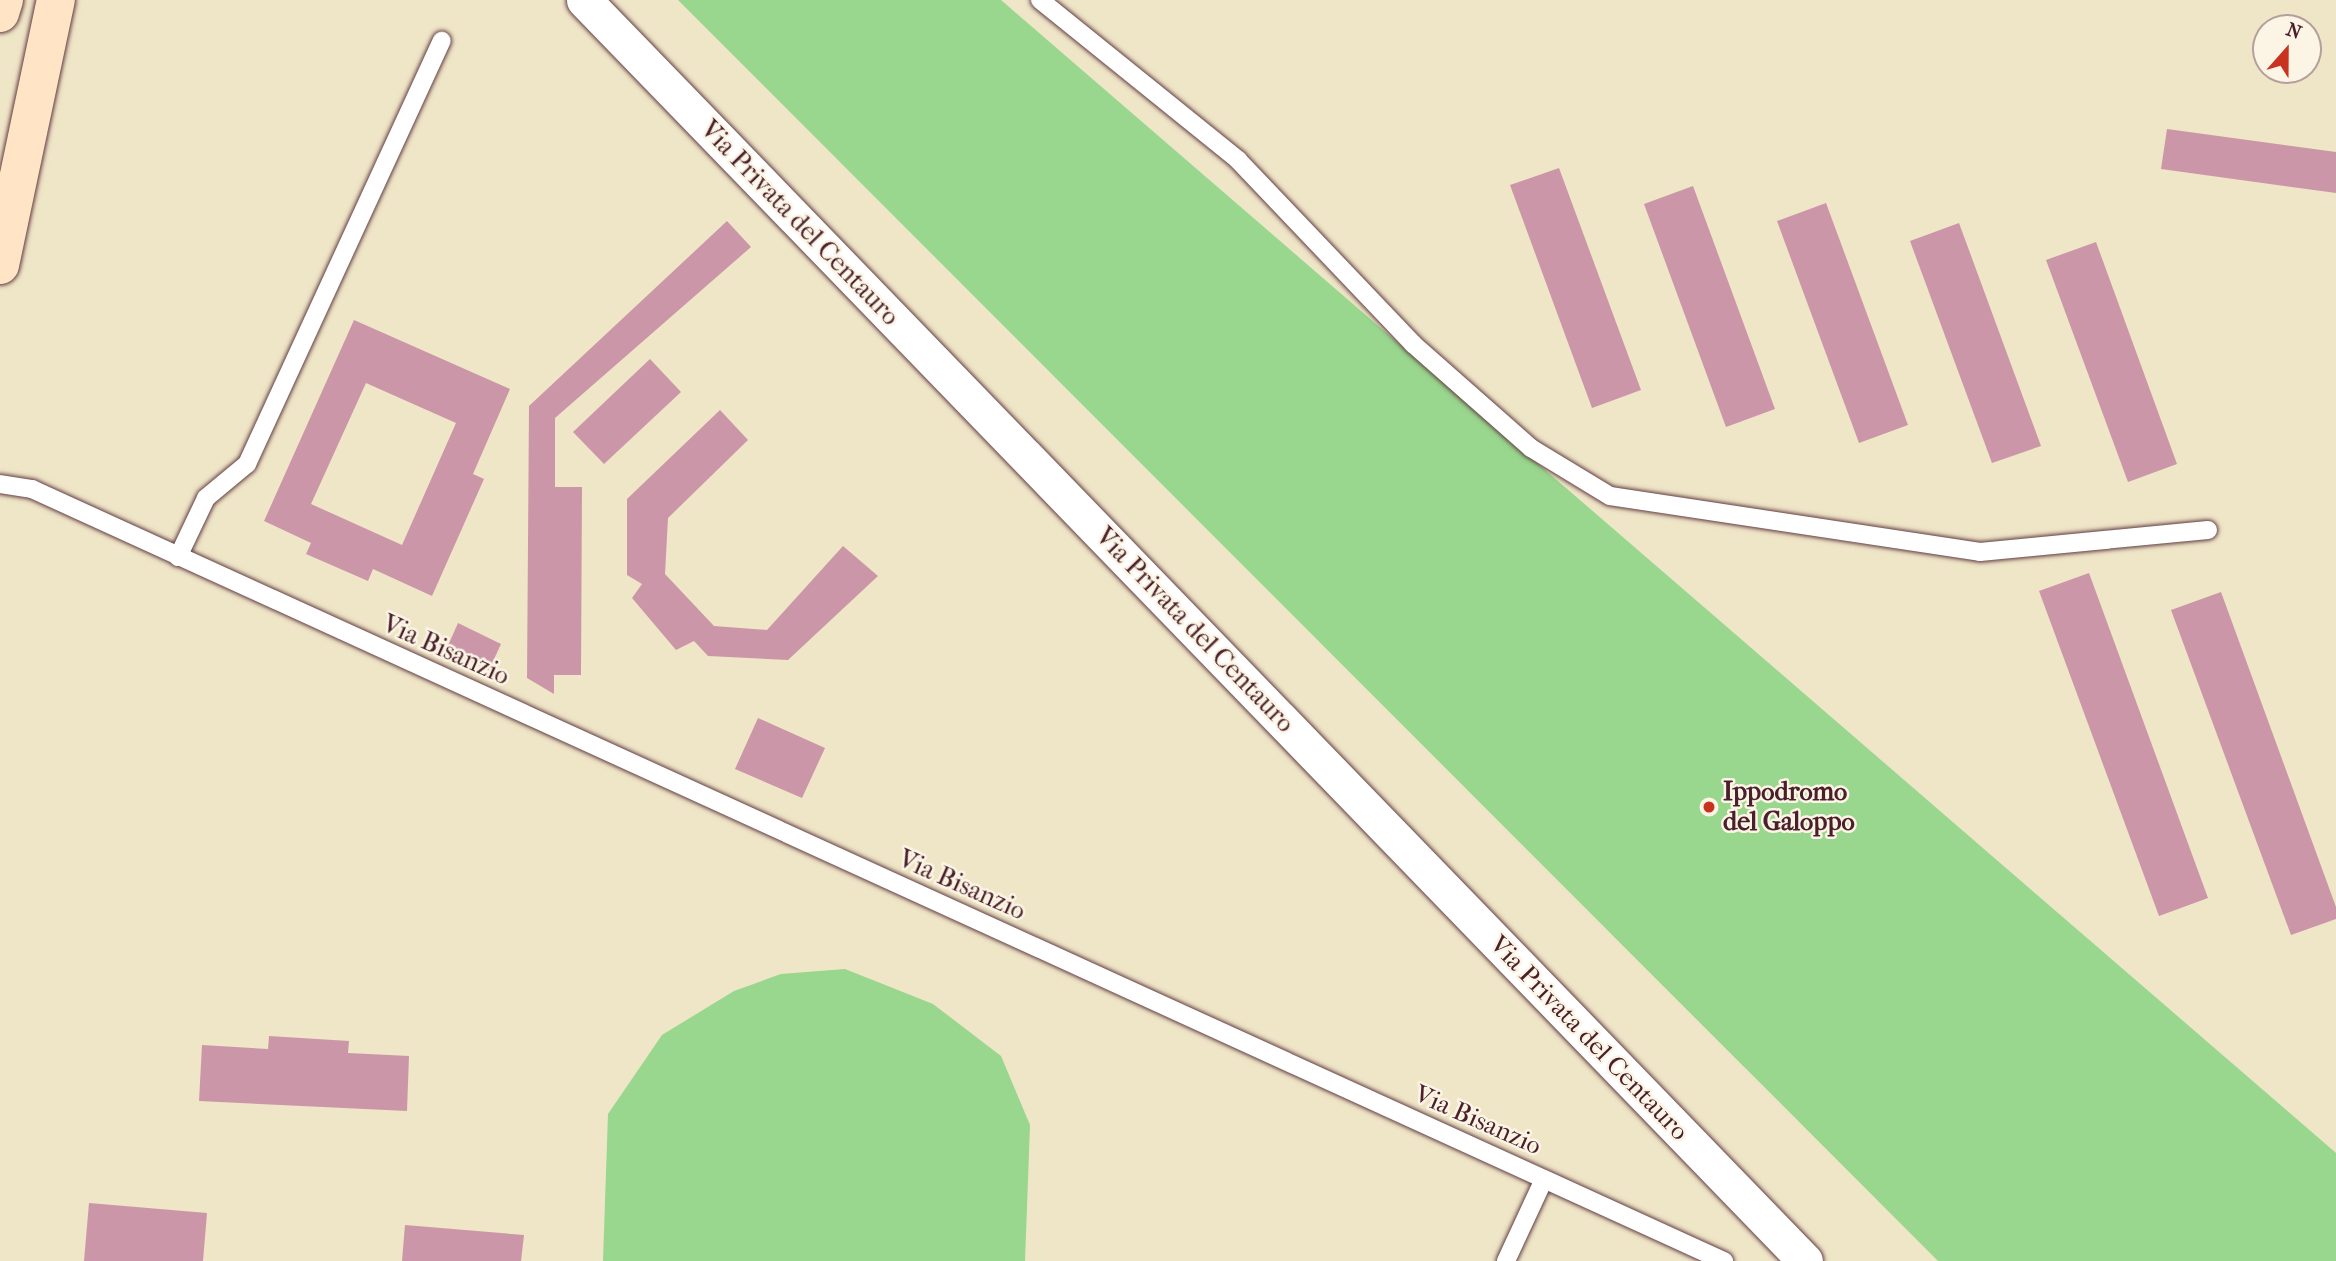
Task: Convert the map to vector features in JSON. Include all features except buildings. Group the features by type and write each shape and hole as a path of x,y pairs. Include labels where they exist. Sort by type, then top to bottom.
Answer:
{"main road":[{"path":"0,13 4,0"},
{"path":"0,265 56,0"}],"street":[{"name":"Via Privata del Centauro","path":"584,0 1805,1261"}],"lane":[{"path":"1040,0 1238,160 1413,344 1531,449 1611,496 1980,552 2208,530"},
{"path":"178,557 206,498 247,464 442,41"},
{"name":"Via Bisanzio","path":"0,484 32,489 1724,1261"},
{"path":"1506,1261 1544,1179"}],"green space":[{"name":"Ippodromo del Galoppo","path":"678,0 1001,0 2336,1153 2336,1261 1938,1261"},
{"path":"845,969 933,1004 1001,1056 1030,1125 1025,1261 603,1261 608,1114 662,1035 734,991 781,974"}],"place":[{"name":"Ippodromo del Galoppo","path":"1709,807"}]}
